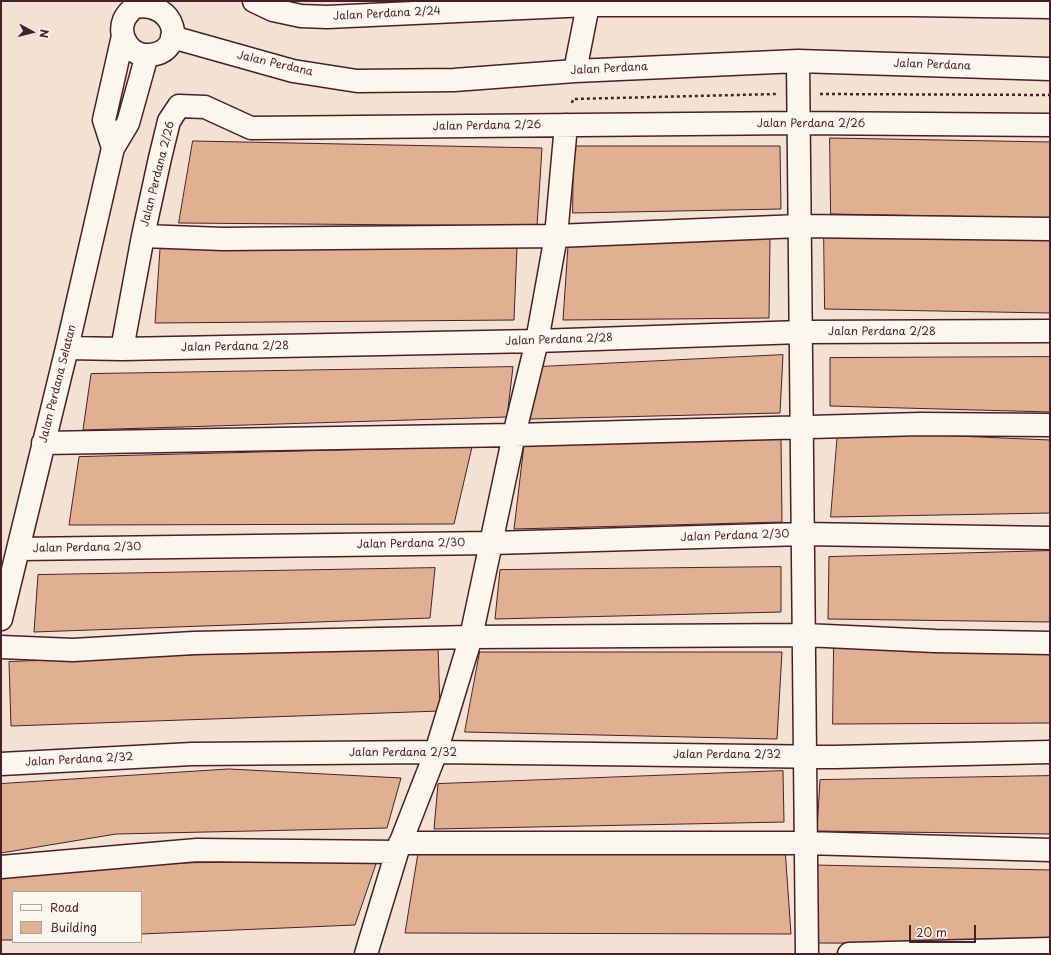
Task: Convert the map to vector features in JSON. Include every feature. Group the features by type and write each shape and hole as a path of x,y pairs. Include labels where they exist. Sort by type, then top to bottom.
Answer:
{"street":[{"name":"Jalan Perdana 2/24","path":"254,1 273,10 301,16 327,17 589,3 913,3 1050,7"},
{"path":"575,71 589,3"},
{"path":"137,4 152,4 161,7 170,7 174,28 169,45 163,51 147,56 139,54 126,44 122,28 124,20 128,12 137,4"},
{"path":"113,148 104,120 123,36"},
{"name":"Jalan Perdana","path":"172,37 293,71 357,80 454,80 575,71 798,61 1050,69"},
{"path":"113,148 128,123 147,56"},
{"path":"798,61 807,954"},
{"name":"Jalan Perdana 2/26","path":"122,349 143,236 169,121 179,106 205,108 251,128 798,124 1050,125"},
{"path":"366,954 398,848 436,752 471,637 514,435 537,341 556,236 566,125"},
{"name":"Jalan Perdana Selatan","path":"1,619 67,348 113,148"},
{"path":"143,236 223,239 556,236 800,226 1050,229"},
{"name":"Jalan Perdana 2/28","path":"67,348 122,349 537,341 801,332 1050,331"},
{"path":"44,443 514,435 920,424 1050,425"},
{"name":"Jalan Perdana 2/30","path":"19,549 492,542 803,534 1050,538"},
{"path":"1,646 73,650 194,643 471,637 804,635 935,641 1050,643"},
{"name":"Jalan Perdana 2/32","path":"1,764 192,754 436,752 835,757 1050,752"},
{"path":"1,867 197,850 806,843 1050,850"},
{"path":"849,954 1050,949"}],"path":[{"path":"566,125 573,99 798,94 1050,95"}],"building":[{"path":"830,138 1050,142 1050,218 831,214"},
{"path":"193,141 542,148 537,226 179,223"},
{"path":"574,146 780,146 781,209 573,213"},
{"path":"824,233 1050,238 1050,313 825,309"},
{"path":"770,239 769,318 563,320 568,246"},
{"path":"517,246 514,320 155,323 160,249"},
{"path":"783,355 780,413 530,419 538,367"},
{"path":"1050,357 1050,412 830,406 830,358"},
{"path":"513,367 507,417 83,430 91,374"},
{"path":"838,431 1050,440 1050,513 831,517"},
{"path":"781,439 782,522 514,529 524,445"},
{"path":"472,447 454,524 69,525 79,457"},
{"path":"1050,551 1050,622 828,619 829,557"},
{"path":"781,567 781,612 495,619 500,570"},
{"path":"435,568 430,618 34,632 38,575"},
{"path":"438,646 440,711 11,726 9,662"},
{"path":"834,648 1050,651 1050,723 833,724"},
{"path":"480,652 782,652 777,739 465,732"},
{"path":"229,769 401,778 387,828 116,834 1,853 1,784"},
{"path":"783,771 784,822 434,829 438,784"},
{"path":"1050,776 1050,834 817,831 820,780"},
{"path":"785,848 791,934 405,933 418,853"},
{"path":"377,861 355,925 142,934 142,891 12,891 12,940 1,940 1,876 167,863"},
{"path":"814,865 1050,870 1050,944 817,943"}]}
